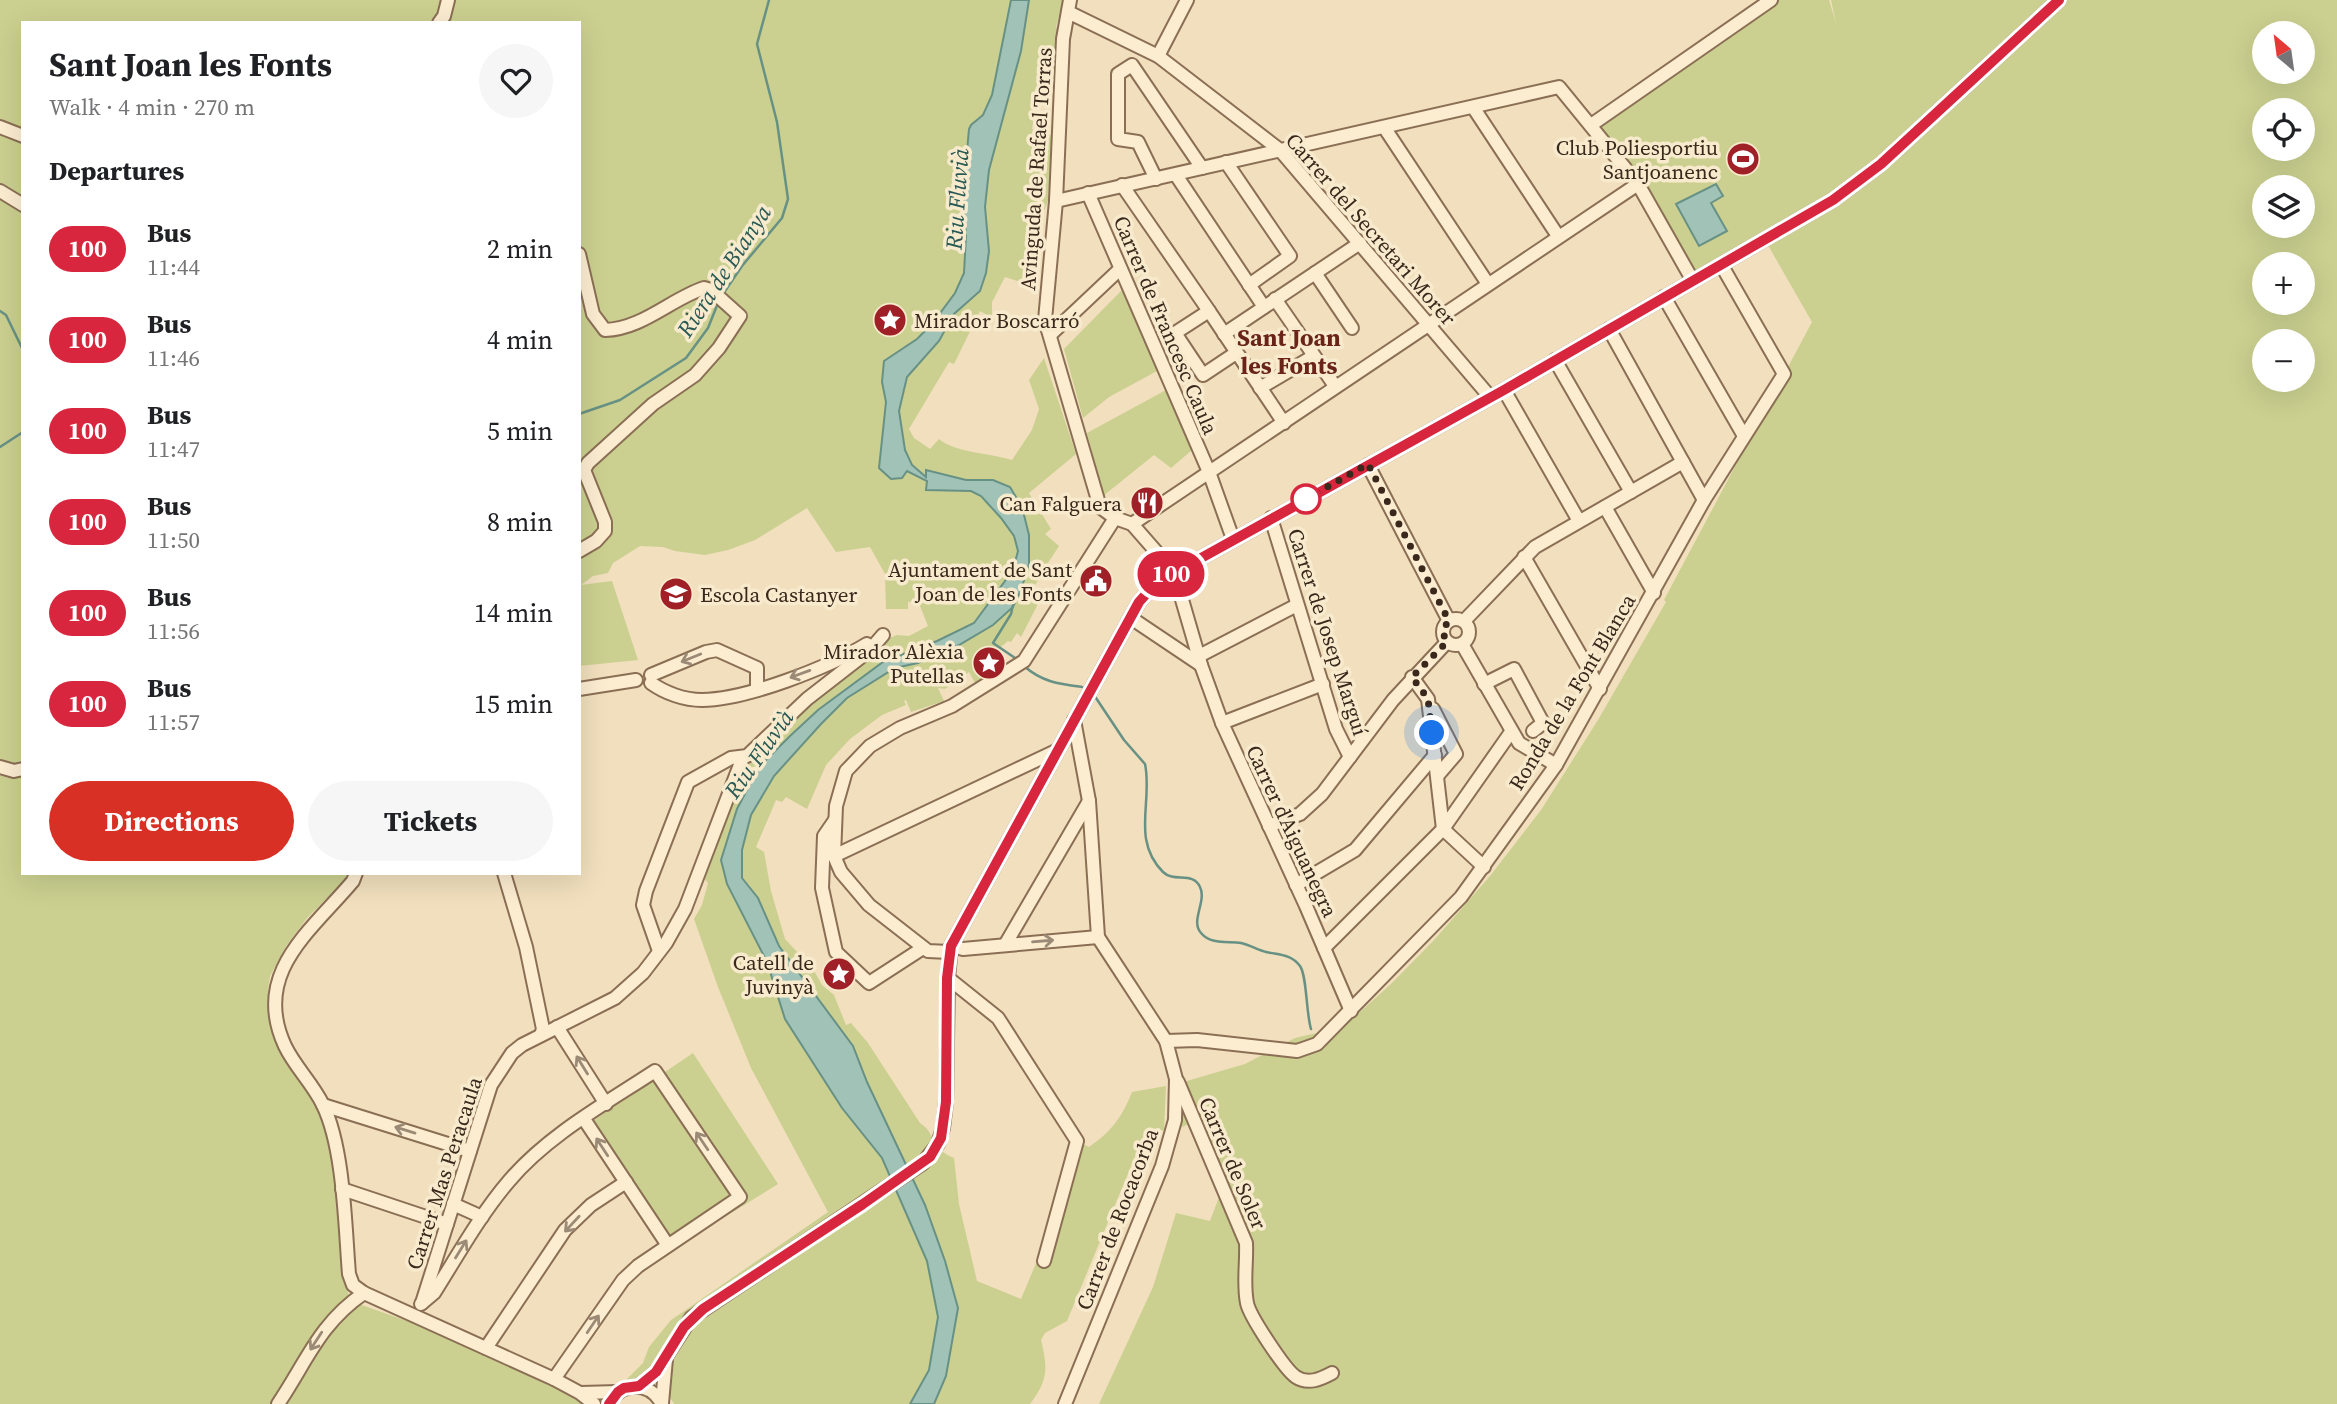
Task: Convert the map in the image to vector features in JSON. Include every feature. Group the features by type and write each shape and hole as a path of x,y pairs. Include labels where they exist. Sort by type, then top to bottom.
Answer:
{"street":[{"path":"440,21 448,0"},
{"path":"1158,56 1187,0"},
{"path":"1591,125 1771,0"},
{"path":"639,1386 656,1372 684,1327 703,1309 930,1157 941,1138 946,1102 947,978 950,949 1139,602 1156,583 1504,390 1833,200 1881,164 2059,0"},
{"name":"Carrer del Secretari Morer","path":"1069,6 1158,56 1280,150 1430,323 1490,397"},
{"name":"Avinguda de Rafael Torras","path":"1069,6 1063,39 1056,201 1045,320 1100,507 1115,517"},
{"path":"1143,48 1132,65 1118,74 1118,139 1138,142 1156,179"},
{"path":"1132,65 1202,168"},
{"path":"1056,201 1559,87 1638,184 1693,281"},
{"path":"1473,107 1558,236"},
{"path":"0,127 21,135"},
{"path":"1384,127 1488,284"},
{"path":"1226,162 1290,256 1249,285"},
{"path":"1176,175 1249,285 1270,303 1335,386"},
{"path":"1132,524 1638,184"},
{"path":"1122,185 1284,423"},
{"path":"0,191 21,204"},
{"name":"Carrer de Francesc Caula","path":"1088,193 1209,472 1233,539"},
{"path":"1224,334 1360,243"},
{"path":"581,263 593,314 605,330 638,321 670,306 690,292 704,288 710,290 740,316 719,348 695,375 653,404 588,463 584,470 605,522 605,531 596,541 581,550"},
{"name":"Ronda de la Font Blanca","path":"1166,1041 1197,1040 1297,1051 1317,1044 1461,897 1484,867 1556,765 1704,500 1784,374 1722,266"},
{"path":"1050,335 1120,269"},
{"path":"1315,273 1352,328"},
{"path":"1664,298 1744,436"},
{"path":"1209,312 1175,333 1203,375 1236,353"},
{"path":"1609,329 1704,500"},
{"path":"1260,388 1314,356"},
{"path":"1555,359 1631,492"},
{"path":"1504,390 1579,521"},
{"path":"1464,621 1535,547 1683,462"},
{"path":"1368,464 1449,621"},
{"path":"1605,507 1654,593"},
{"path":"1074,720 1089,801 1098,937 928,951 869,905 841,872 834,856 835,806 846,771 870,746 900,728 952,706 1024,661 1115,517 1132,524 1174,572"},
{"name":"Carrer de Josep Marguí","path":"1271,518 1336,729 1350,757"},
{"path":"1524,557 1600,689"},
{"name":"Carrer d'Aiguanegra","path":"1174,572 1222,723 1352,1011"},
{"path":"1131,618 1200,660 1297,605"},
{"path":"1449,621 1464,621 1469,629 1468,638 1462,644 1454,646 1447,642 1443,635 1444,627 1449,621"},
{"path":"651,679 665,693 701,700 744,694 841,659 883,635 870,650 807,699 747,756 731,758 688,782 643,905 659,951"},
{"path":"1269,826 1300,814 1322,794 1412,677 1447,642"},
{"path":"1462,644 1513,735 1556,765"},
{"path":"581,689 636,680 644,686 651,679 706,652 717,650 757,668 757,690"},
{"path":"1484,684 1514,668 1544,723 1533,731"},
{"path":"1412,677 1428,699 1456,754 1437,775"},
{"path":"1222,723 1323,684"},
{"path":"1428,699 1443,829 1484,867"},
{"path":"1324,948 1443,829 1513,735 1527,728 1533,731 1535,738 1528,748"},
{"path":"834,856 1056,751"},
{"path":"1296,885 1355,850 1435,755"},
{"name":"Carrer Mas Peracaula","path":"419,1319 421,1304 491,1085 500,1069 522,1045 615,998 643,973 666,943 685,909 743,757"},
{"path":"0,767 14,771 21,769"},
{"path":"1440,793 1459,807"},
{"path":"1005,945 1089,801"},
{"path":"835,820 824,836 822,888 836,952 869,983 923,948"},
{"path":"355,875 346,889 287,956 279,973 275,1007 286,1048 323,1105 332,1133 342,1189 349,1274 353,1285 419,1319 554,1379 594,1404"},
{"path":"505,875 526,947 543,1029 541,1035"},
{"name":"Carrer de Rocacorba","path":"1065,1404 1162,1166 1175,1120 1176,1079 1166,1041 1098,937"},
{"path":"947,978 998,1018 1077,1141 1044,1261"},
{"path":"557,1027 606,1104"},
{"path":"421,1304 434,1293 482,1217 523,1166 584,1119 655,1071 740,1197 667,1244 623,1280 554,1379"},
{"name":"Carrer de Soler","path":"1176,1079 1246,1243 1247,1307 1271,1346 1295,1377 1313,1381 1332,1373"},
{"path":"323,1105 470,1151"},
{"path":"584,1119 667,1244"},
{"path":"486,1348 565,1230 591,1205 626,1182"},
{"path":"342,1189 447,1224"},
{"path":"453,1204 482,1217"},
{"path":"278,1404 330,1321 364,1293"},
{"path":"662,1403 666,1359"},
{"path":"608,1404 624,1388 639,1386 650,1390 662,1403"},
{"path":"580,1393 618,1392"}],"green space":[{"path":"0,0 1063,0 1056,27 1059,31 1059,77 1042,75 1032,129 1056,137 1053,187 1032,244 1029,243 1025,254 1038,260 1027,284 1005,277 992,302 992,318 980,311 954,364 949,362 909,429 914,438 930,449 939,439 964,450 1012,460 1032,430 1039,409 1029,380 1044,358 1076,454 1029,493 1051,529 1045,534 1059,546 1046,566 1043,565 1039,571 1042,573 1029,596 1039,602 1021,637 1017,633 1011,642 1008,641 971,671 992,658 999,667 975,683 969,672 945,689 938,688 944,701 911,712 906,700 906,705 882,715 850,739 826,765 807,809 786,797 782,802 776,800 756,847 764,852 771,891 785,939 813,969 822,985 834,995 846,1025 851,1023 868,1043 936,1145 954,1158 959,1204 977,1281 1021,1299 1058,1211 1077,1141 1089,1147 1104,1135 1120,1116 1132,1092 1166,1086 1164,1130 1144,1135 1067,1321 1045,1333 1041,1340 1045,1374 1030,1404 674,1404 659,1385 647,1379 623,1383 643,1363 649,1347 671,1320 828,1212 751,1068 694,919 702,905 708,883 703,877 741,771 751,756 807,702 887,639 897,635 909,636 928,626 918,601 908,602 908,609 886,609 885,574 870,547 836,552 807,508 755,540 728,550 705,555 663,547 640,546 613,563 608,573 593,576 581,585 581,21 21,21 21,875 347,875 307,918 286,946 270,976 268,990 270,1015 276,1036 292,1070 320,1110 332,1150 343,1270 349,1297 356,1303 427,1328 592,1404 0,1404"},
{"path":"1771,0 1829,0 1836,23 1831,0 2337,0 2337,1404 1099,1404 1153,1287 1176,1213 1210,1221 1221,1192 1189,1124 1180,1128 1180,1083 1245,1064 1295,1038 1321,1032 1360,1012 1435,939 1490,876 1541,810 1598,720 1666,602 1664,600 1812,322 1761,233 1690,276 1638,184 1591,125"},
{"path":"1122,290 1157,371 1109,397 1083,418 1064,349"},
{"path":"1166,390 1192,450 1171,468 1154,455 1103,496 1087,433"},
{"path":"612,581 638,660 581,666 581,585"},
{"path":"693,1053 778,1184 676,1247 593,1121"}],"water":[{"path":"1011,0 1029,0 1021,51 989,170 985,207 989,251 986,273 980,291 954,314 939,341 907,377 899,411 905,450 912,465 926,477 926,470 966,480 993,480 1010,487 1022,507 1029,535 1029,564 1021,590 1013,607 993,625 959,645 918,663 895,668 847,698 774,776 751,815 742,850 742,878 758,898 779,946 853,1046 925,1205 945,1261 958,1308 946,1376 934,1404 910,1404 929,1370 938,1317 927,1261 882,1158 842,1108 785,1019 767,962 727,884 721,860 737,809 759,767 818,710 883,662 974,623 1005,581 1015,562 1018,551 1014,536 981,496 971,491 926,490 927,481 907,471 902,478 891,479 879,468 886,402 882,382 884,361 917,339 932,324 955,293 964,273 966,235 963,196 969,129 983,115 992,95"},
{"path":"1716,184 1723,196 1711,203 1727,231 1699,246 1676,204"}],"waterway":[{"name":"Riera de Bianya","path":"723,294 742,266 782,218 788,199 777,122 757,44 769,0"},
{"name":"Riera de Bianya","path":"581,413 620,400 686,358 708,328 718,303"},
{"path":"0,311 6,315 21,346"},
{"name":"Riera de Bianya","path":"0,447 21,433"},
{"path":"1013,605 1011,614 993,643 1018,660"},
{"path":"1024,666 1044,679 1082,687"},
{"path":"1094,695 1124,740 1145,764 1145,834 1153,860 1167,875 1197,882 1202,893 1197,923 1205,937 1215,941 1236,942 1289,957 1300,966 1311,1029"}],"bus line":[{"name":"100","path":"609,1404 618,1392 624,1388 639,1386 656,1372 691,1318 930,1157 941,1138 946,1102 947,978 951,946 1139,602 1156,583 1504,390 1833,200 1881,164 2059,0"}],"place":[{"name":"Club Poliesportiu Santjoanenc","path":"1743,159"},
{"name":"Mirador Boscarró","path":"890,320"},
{"name":"Can Falguera","path":"1147,503"},
{"name":"Ajuntament de Sant Joan de les Fonts","path":"1096,581"},
{"name":"Escola Castanyer","path":"676,594"},
{"name":"Mirador Alèxia Putellas","path":"989,663"},
{"name":"Catell de Juvinyà","path":"839,974"}],"district":[{"name":"Sant Joan les Fonts","path":"1289,351"}],"route":[{"path":"1306,499 1368,464 1449,621 1444,627 1443,635 1447,642 1412,677 1428,699 1432,733"}],"water label":[{"name":"Riu Fluvià","path":"957,199"},
{"name":"Riu Fluvià","path":"759,754"}]}
